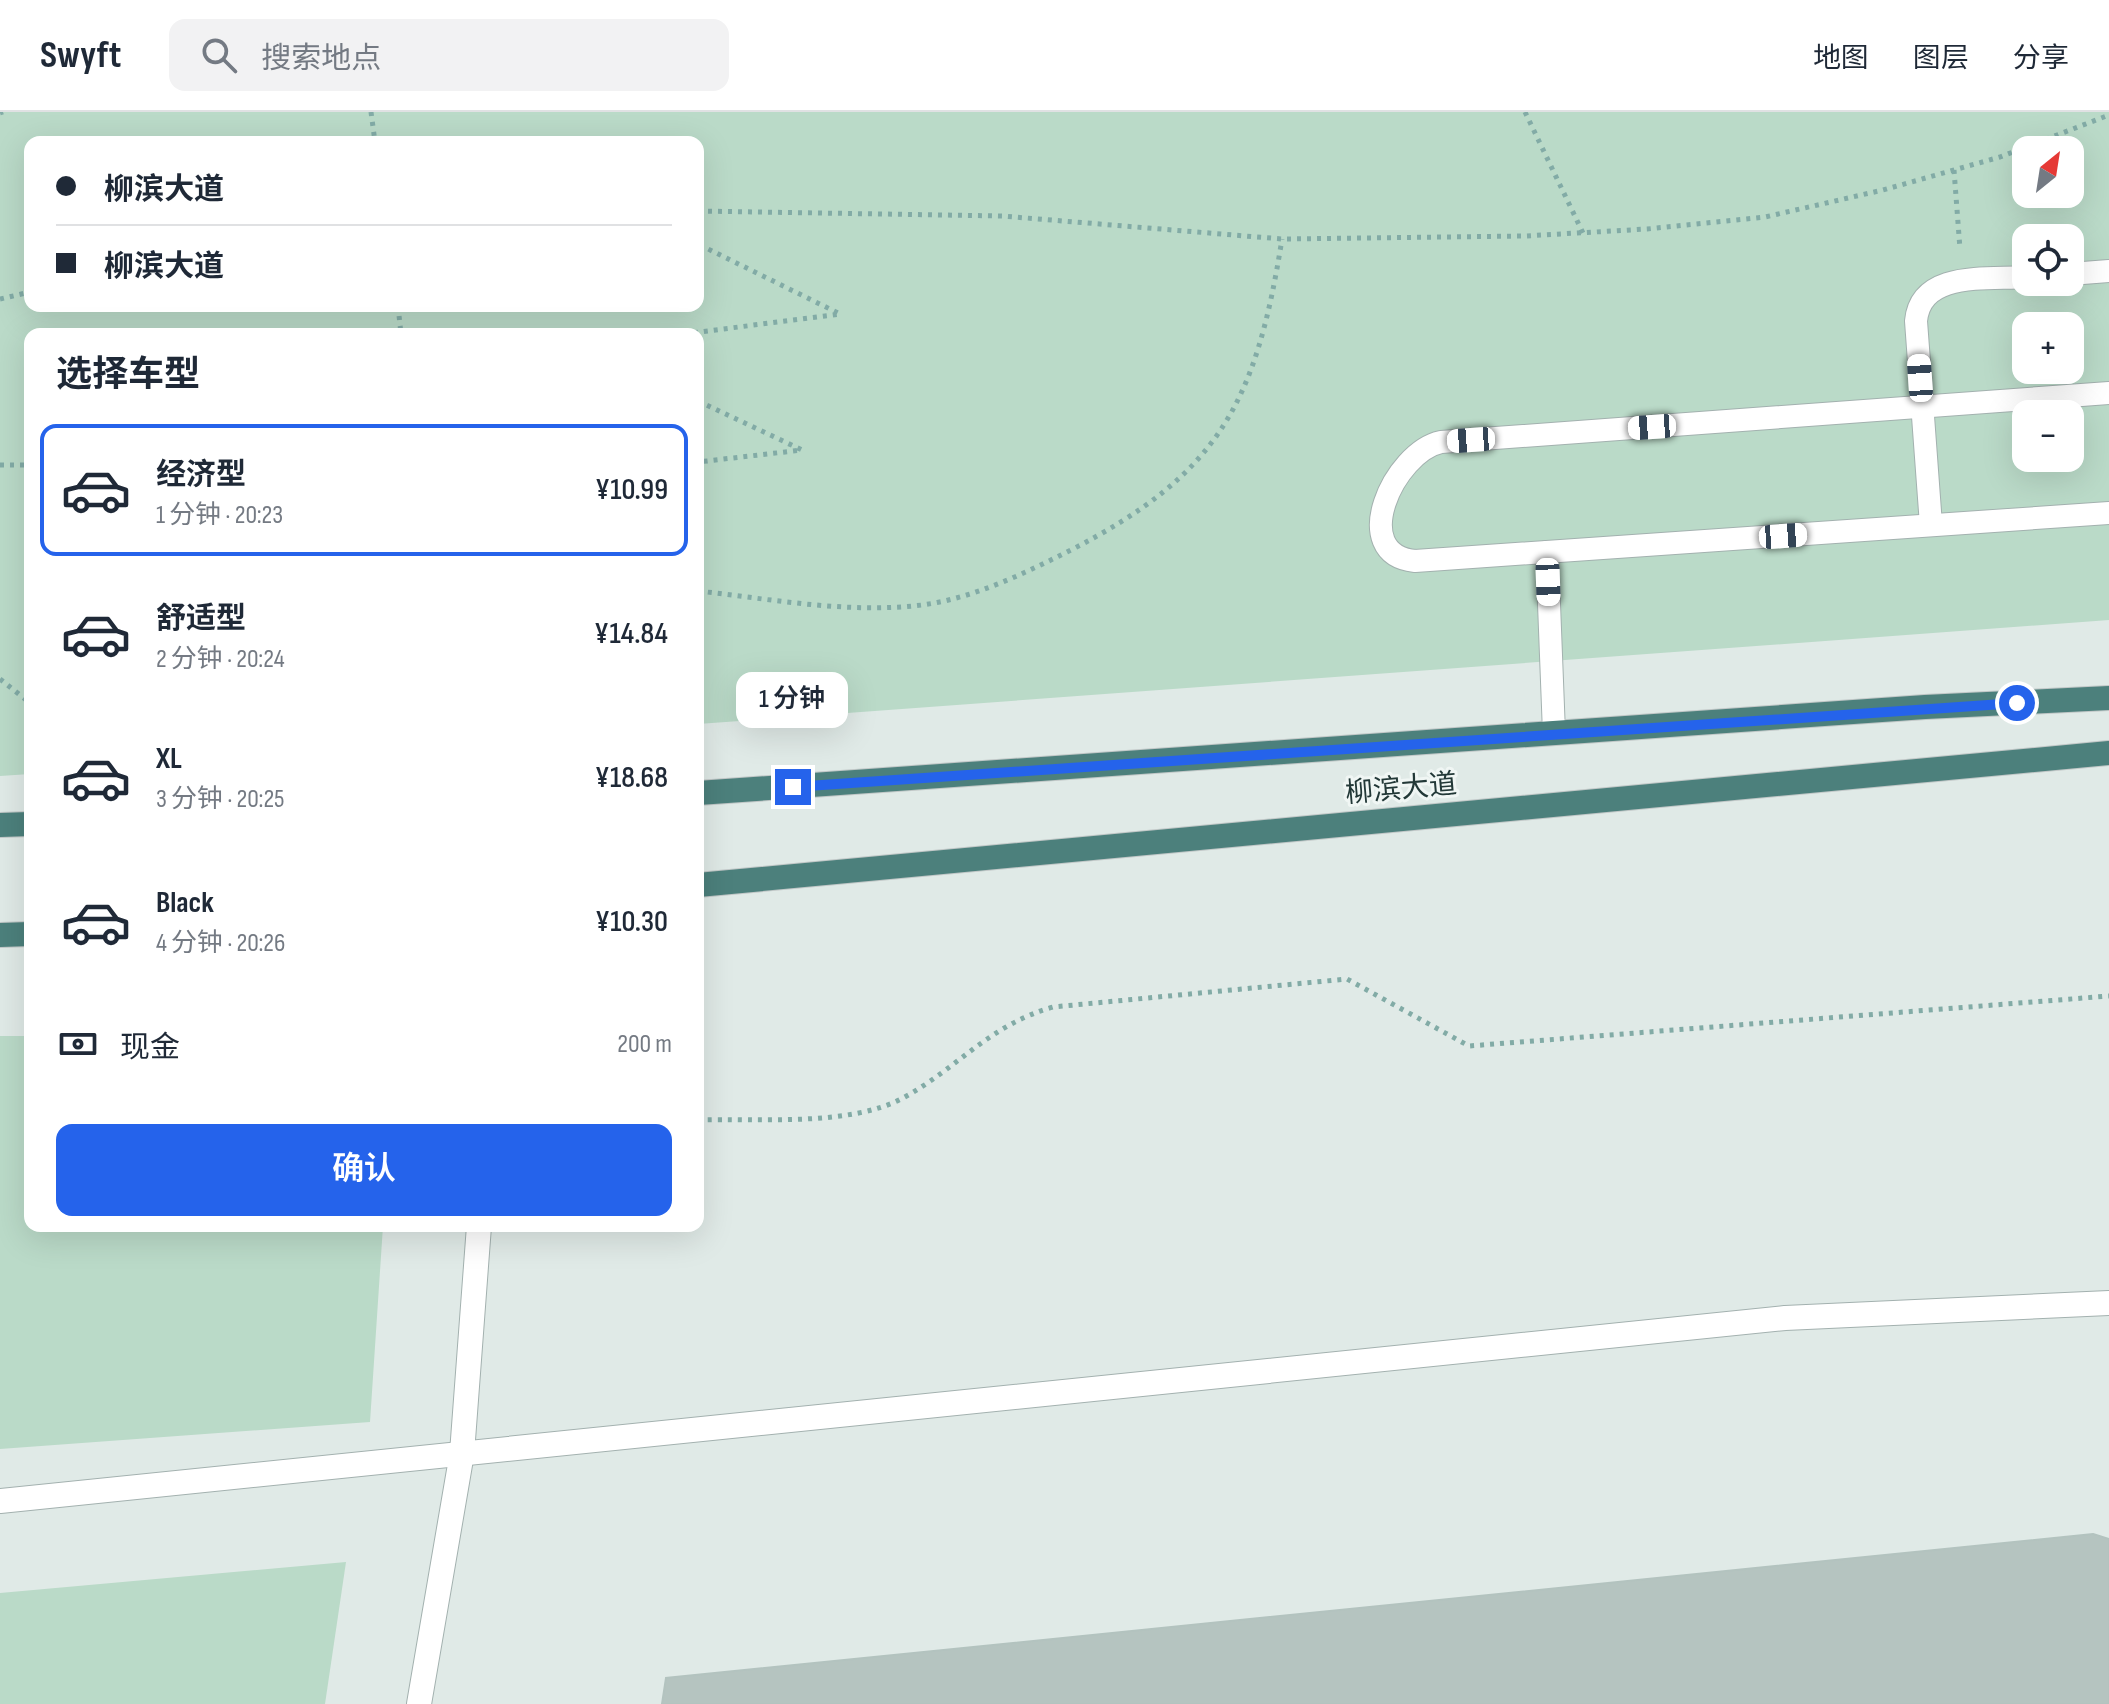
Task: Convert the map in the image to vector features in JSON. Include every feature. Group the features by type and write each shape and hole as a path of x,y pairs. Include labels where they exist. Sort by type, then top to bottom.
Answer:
{"highway":[{"name":"柳滨大道","path":"704,793 1925,707 2109,698"},
{"name":"柳滨大道","path":"704,884 2109,753"},
{"path":"0,825 24,824"},
{"path":"0,935 24,934"}],"street":[{"path":"419,1704 462,1453 479,1232"},
{"path":"0,1501 1785,1318 2109,1303"}],"lane":[{"path":"2084,273 2109,271"},
{"path":"1931,525 1916,321 1919,306 1938,286 2012,278"},
{"path":"2109,393 1441,442 1423,448 1409,461 1385,502 1381,523 1386,545 1404,560 2109,513"},
{"path":"1547,552 1554,733"}],"path":[{"path":"371,112 374,136"},
{"path":"1525,112 1583,233"},
{"path":"704,211 1002,216 1282,239 1403,239 1583,233 1765,217 2000,157 2109,115"},
{"path":"1954,170 1963,282"},
{"path":"704,590 848,607 923,605 997,585 1117,527 1187,474 1228,422 1262,343 1282,239"},
{"path":"704,247 840,314 704,331"},
{"path":"0,299 24,293"},
{"path":"704,404 802,450 704,461"},
{"path":"0,465 24,465"},
{"path":"0,679 24,698"},
{"path":"704,1120 830,1116 879,1108 912,1092 1012,1021 1053,1007 1347,979 1469,1046 2109,996"}],"green space":[{"path":"0,112 2109,112 2109,620 704,724 704,328 24,328 24,774 0,776"},
{"path":"0,1036 24,1036 24,1232 383,1232 370,1422 0,1449"},
{"path":"346,1562 325,1704 0,1704 0,1593"}],"building":[{"path":"2093,1534 2109,1539 2109,1704 662,1704 666,1678"}],"route":[{"path":"793,787 2017,703"}]}
